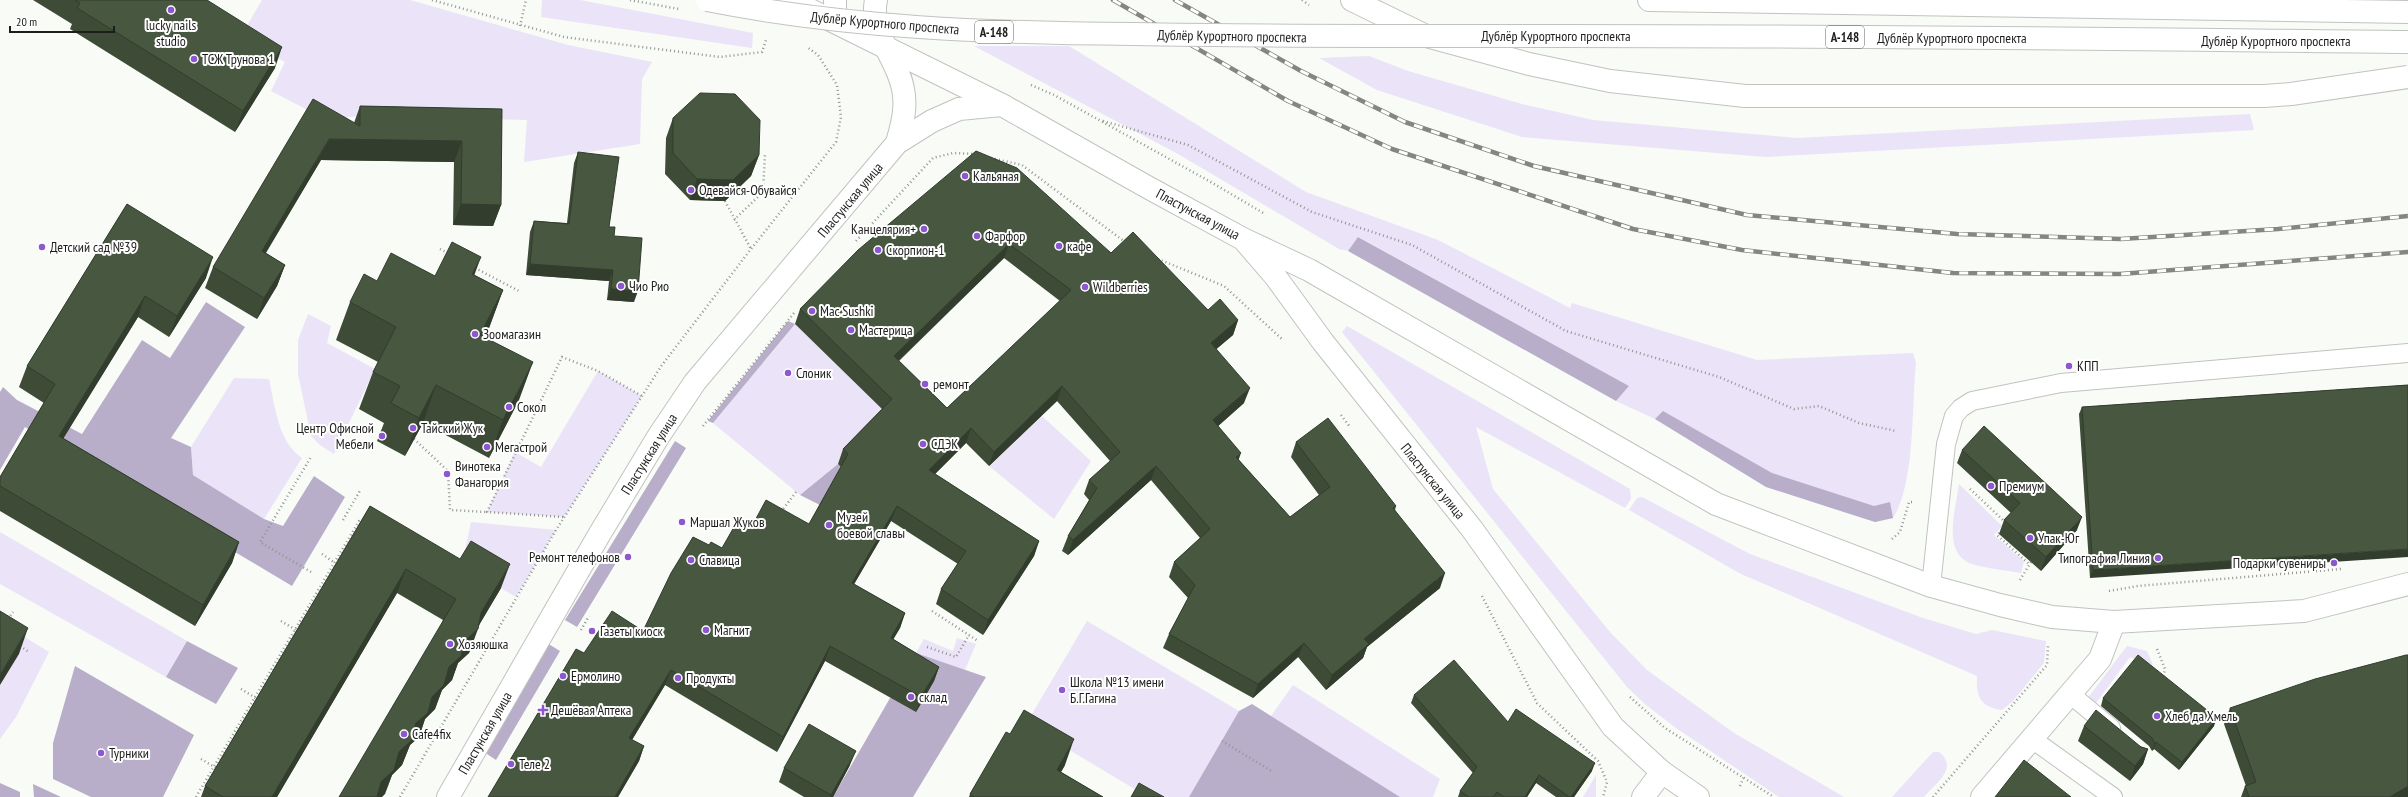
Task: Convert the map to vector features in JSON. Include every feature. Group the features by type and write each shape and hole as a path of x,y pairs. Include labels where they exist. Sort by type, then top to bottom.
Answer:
{"main road":[{"name":"Дублёр Курортного проспекта","path":"707,0 841,21 954,30 1058,33 1283,36 1625,35 2408,42"},
{"name":"Пластунская улица","path":"790,0 835,14 884,47 1002,105 1149,188 1243,238 1275,276 1323,342 1472,530 1613,727 1662,772 1698,797"},
{"path":"876,0 874,10 884,47 896,68 903,89 905,114 897,143"},
{"path":"1352,0 1426,36 1529,64 1610,81 1745,96 2264,96 2291,94 2408,77"},
{"path":"1649,0 2408,12"},
{"path":"897,143 932,120 960,109 1002,105"},
{"name":"Пластунская улица","path":"448,797 599,534 658,437 695,382 897,143"},
{"path":"1243,238 1309,270 1716,504 1930,586 2052,617 2114,622 2304,611 2408,584"},
{"path":"1982,797 2100,659 2114,622"},
{"path":"1643,797 1662,772"}],"lane":[{"path":"1930,586 1938,507 1950,426 1961,408 1972,401 2061,383 2408,353"},
{"path":"2070,694 2125,740"},
{"path":"2032,739 2113,797"}],"path":[{"path":"432,0 520,26 564,37 720,57 762,52"},
{"path":"520,26 526,0"},
{"path":"1026,84 1054,95 1209,181 1270,218"},
{"path":"1098,120 1188,145 1312,212 1412,245 1566,330 1719,377 1794,408 1819,406 1859,423 1896,431"},
{"path":"853,244 933,158 953,153 980,155"},
{"path":"734,220 763,192 765,154"},
{"path":"987,157 1022,165 1127,243"},
{"path":"725,201 750,249"},
{"path":"440,249 454,256"},
{"path":"1153,257 1224,286 1288,346"},
{"path":"473,266 519,291"},
{"path":"699,432 798,310"},
{"path":"487,512 562,357 598,371 642,396"},
{"path":"1339,413 1354,431"},
{"path":"414,439 448,471 450,510 564,517"},
{"path":"311,456 260,542 311,572"},
{"path":"1968,488 2007,524 1997,535 2030,563 2018,583"},
{"path":"343,520 361,489"},
{"path":"777,516 796,492"},
{"path":"1889,542 1900,532 1909,502 1938,507"},
{"path":"196,797 254,697 360,521 366,525"},
{"path":"322,554 341,566"},
{"path":"2102,592 2138,586 2346,569"},
{"path":"1480,593 1537,703 1598,761 1607,782 1603,797"},
{"path":"932,611 978,641"},
{"path":"4,625 13,612"},
{"path":"578,635 589,616"},
{"path":"281,621 301,634"},
{"path":"927,647 956,657 969,635"},
{"path":"18,644 29,652"},
{"path":"1932,797 2046,665 2048,644"},
{"path":"241,689 261,702"},
{"path":"1626,693 1665,728 1744,776 1774,797"},
{"path":"1222,741 1273,772"},
{"path":"201,759 220,770"},
{"path":"1740,786 1744,776"}],"shaded area":[{"path":"262,0 410,0 568,45 652,62 642,79 640,144 524,162 527,120 370,116 323,118 271,91 285,62 240,38"},
{"path":"542,0 580,0 753,33 752,48 541,17"},
{"path":"974,46 1069,46 1306,192 1438,240 1570,308 1572,303 1757,360 1913,353 1916,363 1911,449 1905,487 1900,504 1893,518 1875,522 1766,487 1655,419 1616,401 1629,386 1359,237 1348,251 1339,249 1178,154"},
{"path":"1369,56 1408,71 1522,104 1593,120 1797,138 2250,114 2254,130 1766,157 1522,137 1377,90 1319,58"},
{"path":"1358,237 1629,386 1616,401 1348,251"},
{"path":"206,302 245,327 171,438 191,447 193,475 264,519 283,526 314,476 345,497 292,586 25,427 0,470 0,392 3,387 17,400 82,434 142,340 170,358"},
{"path":"308,314 331,326 327,343 375,369 334,454 320,445 311,436 298,374 298,340"},
{"path":"788,321 795,324 713,423 708,421"},
{"path":"795,324 887,414 838,464 800,495 713,423"},
{"path":"1347,326 1630,489 1631,499 1625,508 1476,427 1493,489 1610,632 1647,670 1734,733 1844,797 1779,797 1676,728 1646,705 1627,687 1342,332"},
{"path":"598,371 642,396 564,517 487,512 515,452 541,467"},
{"path":"234,378 269,379 276,412 283,433 294,451 302,458 264,519 193,475 191,447"},
{"path":"1663,411 1772,473 1874,506 1890,502 1893,518 1875,522 1766,487 1655,419"},
{"path":"1042,416 1091,461 1054,519 989,466"},
{"path":"675,441 686,448 577,627 565,620"},
{"path":"838,464 892,518 822,506 800,495"},
{"path":"1959,484 2002,526 1994,535 2024,561 2021,573 1972,564 1962,559 1956,551 1953,541 1953,529"},
{"path":"1642,497 1750,554 1923,618 1976,634 1992,630 2046,641 2044,663 2012,702 2002,710 1989,706 1984,703 1979,695 1977,689 1977,676 1741,574 1629,510 1637,498"},
{"path":"471,522 556,530 516,597 462,565"},
{"path":"0,532 187,641 166,677 0,584"},
{"path":"1087,621 1239,711 1189,797 1148,797 1026,724"},
{"path":"0,622 49,652 16,717 0,739"},
{"path":"957,638 976,644 965,670 916,653 924,639 953,651"},
{"path":"187,641 238,668 216,704 166,677"},
{"path":"547,643 560,651 496,760 484,752"},
{"path":"2127,646 2147,651 2153,665 2130,657 2093,707 2087,699"},
{"path":"916,653 986,677 913,797 833,797"},
{"path":"75,666 194,735 163,797 91,797 53,779 53,743"},
{"path":"1293,685 1440,779 1433,797 1400,797 1271,716"},
{"path":"1252,704 1400,797 1189,797 1239,711"},
{"path":"1933,752 1939,752 1945,758 1947,764 1944,775 1939,781 1924,797 1892,797"},
{"path":"1596,775 1596,797 1583,797"},
{"path":"0,783 20,792 20,797 0,797"},
{"path":"33,784 61,797 34,797"}],"building":[{"name":"ТСЖ Трунова 1","path":"75,0 207,0 282,47 243,111 77,8 80,3"},
{"path":"700,93 735,94 760,120 759,155 733,180 697,179 673,153 673,118"},
{"path":"313,99 360,126 360,106 502,109 501,205 461,204 462,141 329,139 262,251 285,265 264,298 213,267"},
{"path":"976,151 1017,168 1111,253 1133,232 1208,310 1220,299 1238,320 1211,343 1250,388 1213,420 1241,453 1236,457 1290,517 1330,487 1296,442 1328,418 1396,506 1393,508 1445,573 1364,639 1369,644 1332,675 1304,643 1258,684 1169,634 1195,585 1174,562 1210,529 1156,466 1073,540 1068,536 1097,488 1089,480 1120,452 1062,386 994,452 971,428 929,470 1039,541 988,620 941,589 966,551 897,506 852,583 905,613 891,638 939,667 921,697 830,646 783,737 671,670 629,738 644,746 615,797 488,797 576,649 584,653 612,611 643,631 671,573 693,537 709,545 711,542 722,548 738,520 751,528 766,500 809,524 848,454 843,449 892,399 800,309 858,250","holes":["1009,244 1071,290 947,408 894,356"]},
{"path":"578,152 619,157 609,227 615,227 614,236 642,238 638,291 611,289 613,270 530,264 534,221 569,224"},
{"path":"127,204 213,257 177,316 145,296 59,436 239,542 203,605 0,486 0,477 55,384 27,366"},
{"path":"452,242 481,257 472,274 503,290 480,335 533,362 503,420 436,385 419,418 391,403 400,386 373,372 396,327 350,302 364,274 377,281 391,253 435,276"},
{"path":"2408,385 2408,549 2093,570 2082,407"},
{"path":"1984,426 2082,517 2046,557 2004,520 2020,503 1962,450"},
{"path":"370,506 460,559 471,541 510,564 481,613 478,629 466,640 461,656 449,667 444,685 432,697 428,713 416,723 411,741 399,752 394,770 381,782 377,797 339,797 456,599 406,569 272,797 223,797 205,786"},
{"path":"0,611 28,628 0,675"},
{"name":"Хлеб да Хмель","path":"2138,655 2217,718 2182,762 2156,742 2155,744 2152,738 2103,698"},
{"path":"2408,655 2408,786 2390,797 2249,797 2245,786 2256,782 2230,708 2315,679"},
{"path":"1454,660 1508,722 1516,709 1595,763 1571,797 1539,775 1525,797 1504,797 1497,792 1493,797 1469,797 1460,791 1477,767 1414,695"},
{"path":"1024,710 1074,739 1057,770 1103,797 974,797 970,794 1006,732 1010,734"},
{"path":"2096,710 2141,747 2148,749 2135,766 2084,726"},
{"path":"809,724 856,751 831,795 784,768"},
{"path":"2024,760 2071,797 1995,797"},
{"path":"1139,783 1164,797 1131,797"}],"railway":[{"path":"1113,0 1288,101 1392,149 1633,229 1742,250 1953,273 2120,274 2408,252"},
{"path":"1175,0 1301,71 1405,122 1534,166 1747,215 1957,234 2121,239 2278,229 2408,216"}],"place":[{"name":"lucky nails studio","path":"171,10"},
{"name":"ТСЖ Трунова 1","path":"194,59"},
{"name":"Кальяная","path":"965,176"},
{"name":"Одевайся-Обувайся","path":"691,190"},
{"name":"Канцелярия+","path":"924,229"},
{"name":"Фарфор","path":"977,236"},
{"name":"кафе","path":"1059,246"},
{"name":"Детский сад №39","path":"42,247"},
{"name":"Скорпион-1","path":"878,250"},
{"name":"Чио Рио","path":"621,286"},
{"name":"Wildberries","path":"1085,287"},
{"name":"Mac Sushki","path":"812,311"},
{"name":"Мастерица","path":"851,330"},
{"name":"Зоомагазин","path":"475,334"},
{"name":"КПП","path":"2069,366"},
{"name":"Слоник","path":"788,373"},
{"name":"ремонт","path":"925,384"},
{"name":"Сокол","path":"509,407"},
{"name":"Тайский Жук","path":"413,428"},
{"name":"Центр Офисной Мебели","path":"382,436"},
{"name":"СДЭК","path":"923,444"},
{"name":"Мегастрой","path":"487,447"},
{"name":"Винотека Фанагория","path":"447,474"},
{"name":"Премиум","path":"1991,486"},
{"name":"Маршал Жуков","path":"682,522"},
{"name":"Музей боевой славы","path":"829,525"},
{"name":"Упак-Юг","path":"2030,538"},
{"name":"Ремонт телефонов","path":"628,557"},
{"name":"Типография Линия","path":"2158,558"},
{"name":"Славица","path":"691,560"},
{"name":"Подарки сувениры","path":"2334,563"},
{"name":"Магнит","path":"706,630"},
{"name":"Газеты киоск","path":"592,631"},
{"name":"Хозяюшка","path":"450,644"},
{"name":"Ермолино","path":"563,676"},
{"name":"Продукты","path":"678,678"},
{"name":"Школа №13 имени Б.Г.Гагина","path":"1062,690"},
{"name":"склад","path":"911,697"},
{"name":"Дешёвая Аптека","path":"543,710"},
{"name":"Хлеб да Хмель","path":"2157,716"},
{"name":"Cafe4fix","path":"404,734"},
{"name":"Турники","path":"101,753"},
{"name":"Теле 2","path":"511,764"}]}
